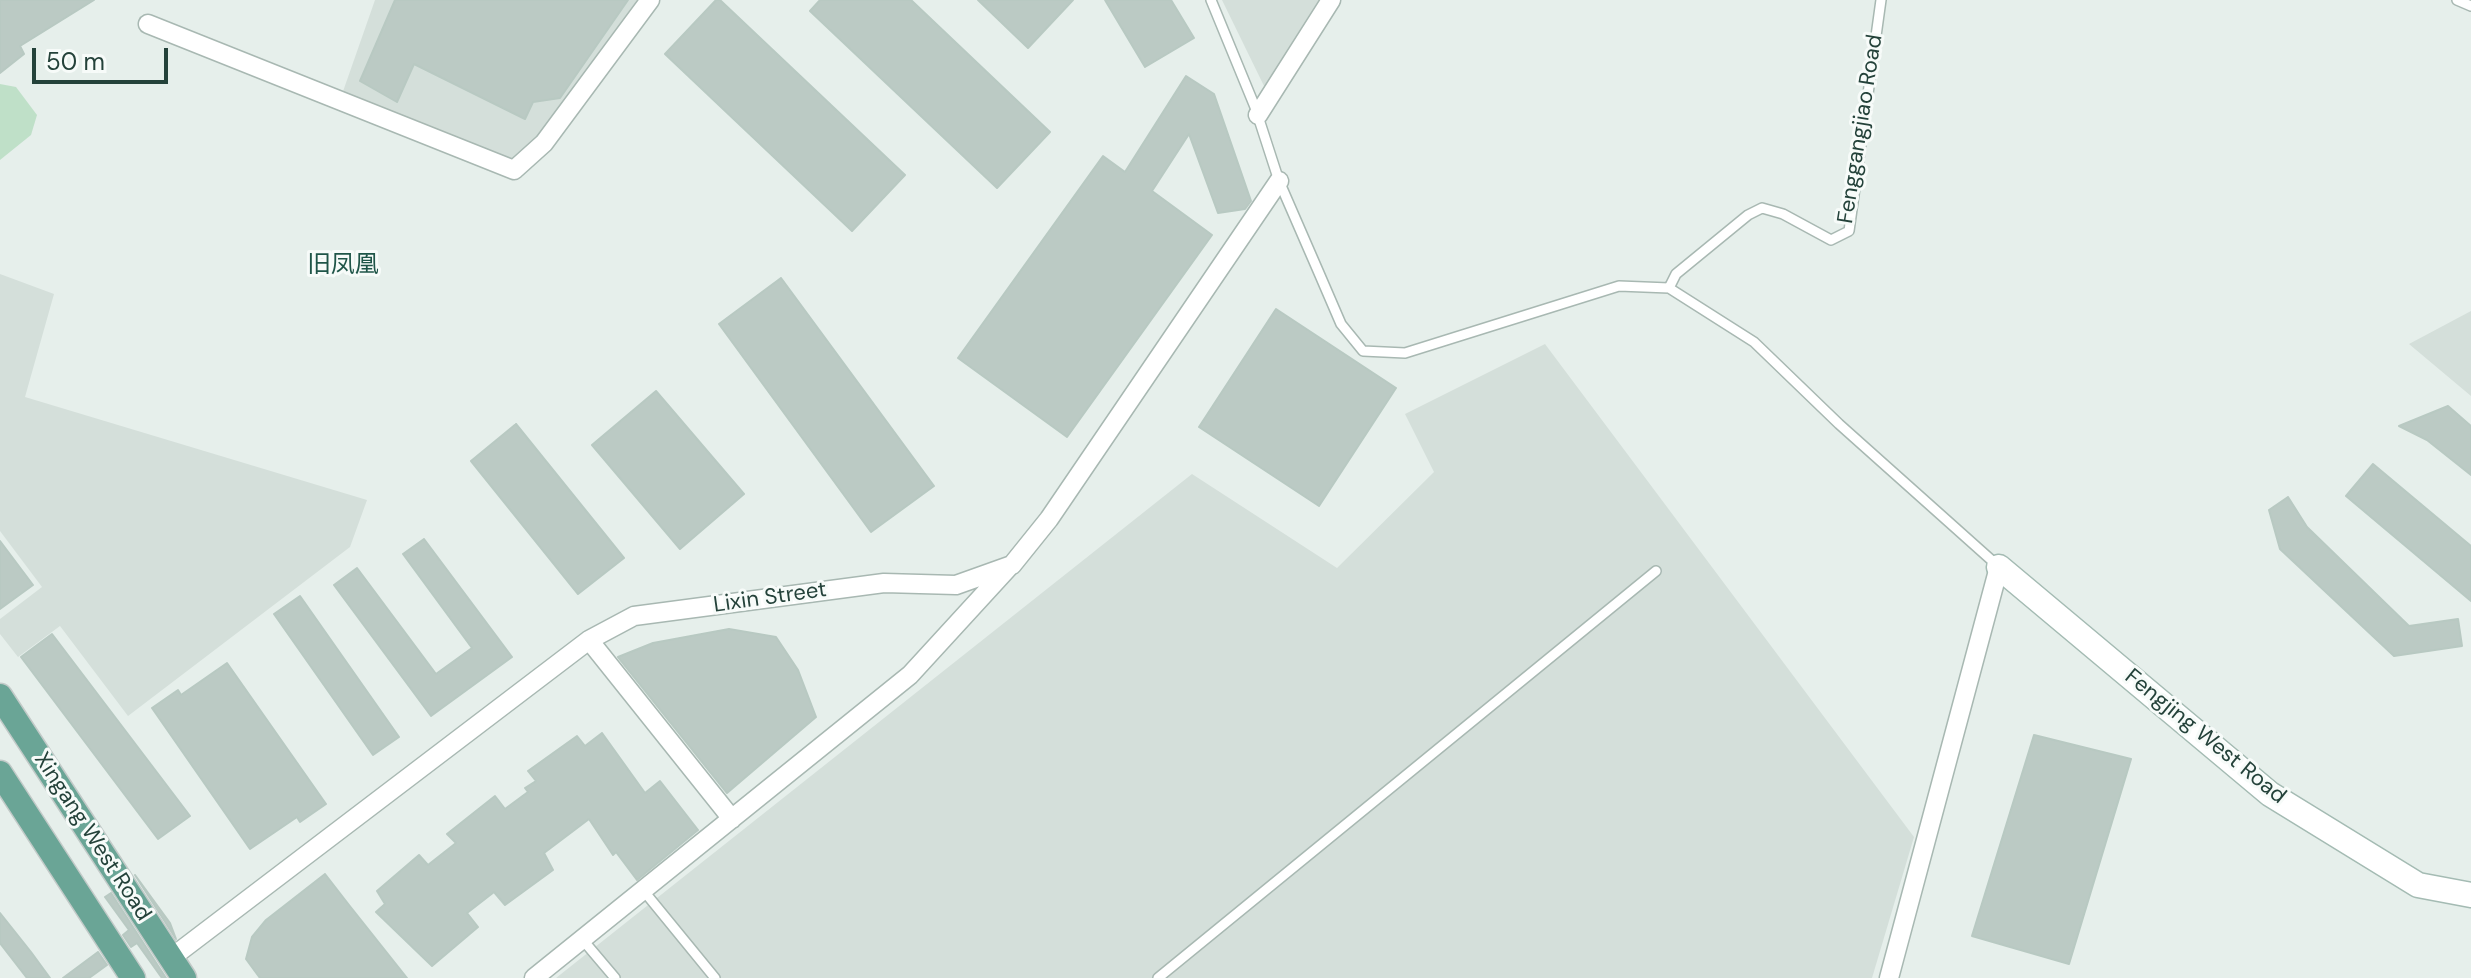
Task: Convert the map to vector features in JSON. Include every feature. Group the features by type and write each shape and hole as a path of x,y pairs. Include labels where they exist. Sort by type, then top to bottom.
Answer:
{"main road":[{"name":"Xingang West Road","path":"0,696 177,968"},
{"name":"Xingang West Road","path":"0,773 133,978"}],"street":[{"path":"148,24 514,170 544,143 650,0"},
{"path":"1258,115 1331,0"},
{"path":"534,978 910,675 1012,565 1049,519 1279,181"},
{"name":"Lixin Street","path":"177,968 589,640 634,616 884,583 956,585 1012,565"},
{"path":"1889,978 1999,567"},
{"name":"Fengjing West Road","path":"1999,567 2270,794 2418,885 2471,895"},
{"path":"589,640 732,819"}],"lane":[{"path":"1211,0 1258,115 1279,181 1341,324 1363,351 1405,353 1619,286 1669,288 1754,342 1839,424 1999,567"},
{"name":"Fenggangjiao Road","path":"1669,288 1676,274 1748,215 1762,208 1783,214 1831,240 1849,231 1881,0"},
{"path":"2457,0 2471,6"},
{"path":"1158,978 1656,571"},
{"path":"643,890 715,978"},
{"path":"582,939 615,978"}],"shaded area":[{"path":"375,0 649,0 523,163 340,100"},
{"path":"1222,0 1324,0 1265,88"},
{"path":"0,274 54,294 25,397 367,500 350,547 128,716 60,626 18,657 0,634 0,619 42,587 0,531"},
{"path":"2471,311 2471,396 2409,344"},
{"path":"1545,344 1914,837 1872,978 556,978 1192,474 1337,568 1434,472 1405,414"}],"green space":[{"path":"0,84 16,87 37,115 31,135 0,160"}],"building":[{"path":"0,0 94,0 20,46 24,54 0,73"},
{"path":"395,0 628,0 560,98 533,102 525,119 414,64 397,102 360,81"},
{"path":"716,0 720,0 905,175 852,231 665,54"},
{"path":"820,0 911,0 1050,132 997,188 810,11"},
{"path":"978,0 1073,0 1028,48"},
{"path":"1105,0 1171,0 1194,38 1145,67"},
{"path":"1186,76 1214,94 1251,201 1245,209 1218,213 1189,134 1152,191 1212,235 1067,437 958,358 1103,156 1125,172"},
{"path":"781,278 934,486 871,532 719,324"},
{"path":"1276,309 1396,388 1319,506 1199,427"},
{"path":"656,391 744,494 680,549 592,445"},
{"path":"2448,406 2471,426 2471,475 2427,440 2399,426"},
{"path":"516,424 624,558 578,594 471,461"},
{"path":"2373,464 2471,546 2471,601 2346,496"},
{"path":"2288,497 2307,527 2409,626 2458,619 2462,646 2394,656 2280,549 2269,510"},
{"path":"424,539 512,657 431,716 334,585 357,568 436,674 472,648 403,554"},
{"path":"0,541 33,585 0,609"},
{"path":"300,596 399,737 373,755 274,614"},
{"path":"729,629 776,637 798,670 816,717 727,793 618,657 653,643"},
{"path":"52,634 190,816 158,839 21,657"},
{"path":"227,663 326,804 300,822 297,817 250,849 152,708 178,690 181,695"},
{"path":"602,733 645,793 660,781 698,830 637,880 616,852 613,855 589,819 544,853 553,870 505,905 494,892 467,913 478,927 432,966 376,912 385,904 377,891 419,855 428,865 456,843 447,834 495,796 505,809 528,792 525,788 536,781 528,771 577,736 585,746"},
{"path":"2034,735 2131,759 2069,964 1972,936"},
{"path":"325,874 407,978 260,978 246,959 252,937 266,920"},
{"path":"135,875 170,923 176,939"},
{"path":"111,893 166,978 162,978 137,943 131,947 123,935 129,930 105,897"},
{"path":"0,913 50,978 27,978 0,943"},
{"path":"98,952 107,965 89,978 63,978"}],"district":[{"name":"旧凤凰","path":"343,266"}]}
